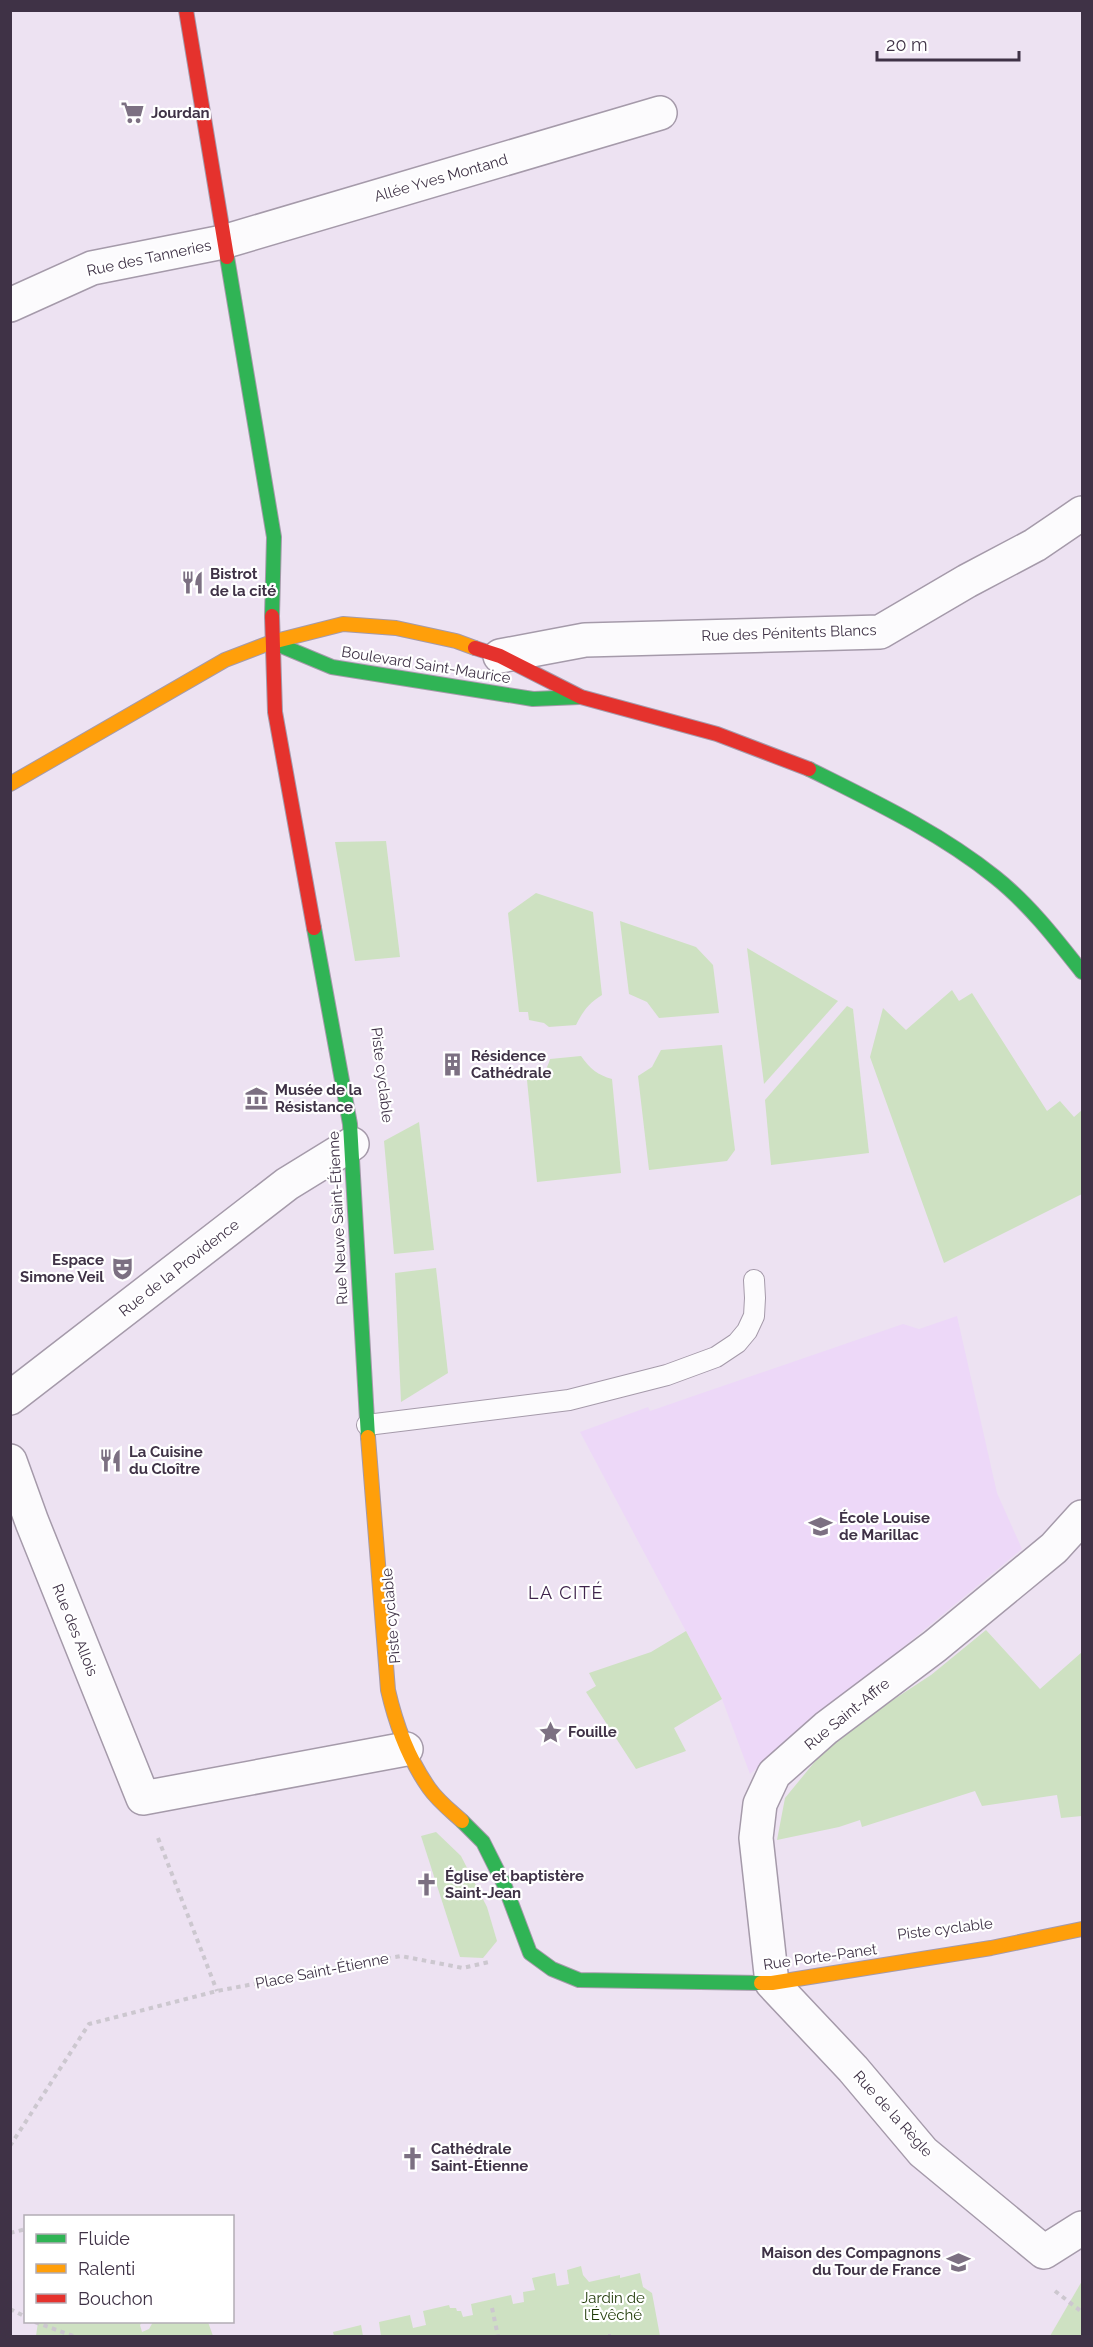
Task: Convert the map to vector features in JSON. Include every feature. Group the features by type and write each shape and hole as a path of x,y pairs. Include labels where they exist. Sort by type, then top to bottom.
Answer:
{"street":[{"name":"Rue Neuve Saint-Étienne","path":"186,10 274,537 272,642 275,712 352,1144 367,1425 388,1689 394,1717 406,1749"},
{"name":"Allée Yves Montand","path":"223,242 660,113"},
{"name":"Rue des Tanneries","path":"10,305 92,268 223,242"},
{"name":"Rue des Pénitents Blancs","path":"500,656 585,640 880,632 967,581 1035,545 1083,513"},
{"name":"Boulevard Saint-Maurice","path":"272,642 343,624 396,628 456,641 500,656 582,697 717,734 802,766 935,834 997,878 1045,926 1083,972"},
{"name":"Boulevard Saint-Maurice","path":"272,642 332,667 533,699 582,697"},
{"path":"10,784 225,660 272,642"},
{"path":"464,659 500,656"},
{"path":"332,667 389,663"},
{"name":"Rue de la Providence","path":"10,1398 287,1184 352,1144"},
{"name":"Rue des Allois","path":"10,1461 21,1528 143,1798"},
{"name":"Rue Saint-Affre","path":"772,1983 756,1838 760,1803 774,1774 826,1728 935,1646 1054,1548 1083,1517"},
{"path":"143,1798 406,1749 430,1790 483,1842 504,1884 530,1953"},
{"name":"Rue Porte-Panet","path":"530,1953 552,1969 579,1980 772,1983 991,1948 1083,1929"},
{"name":"Rue de la Règle","path":"772,1983 853,2069 923,2152 1044,2252 1083,2228"}],"lane":[{"path":"367,1425 569,1400 667,1375 706,1361 737,1343 747,1331 754,1316 754,1280"}],"path":[{"path":"143,1798 217,1991"},
{"name":"Place Saint-Étienne","path":"10,2146 89,2024 217,1991 400,1956 463,1968 530,1953"},
{"path":"492,2308 498,2337"},
{"path":"10,2309 24,2316"},
{"path":"38,2323 73,2337"}],"shaded area":[{"name":"École Louise de Marillac","path":"957,1316 997,1493 1022,1549 750,1774 722,1699 580,1432 648,1407 650,1411 903,1324 919,1329"}],"green space":[{"path":"386,841 400,957 355,961 335,842"},
{"path":"536,893 593,912 602,995 593,1001 576,1025 549,1027 544,1023 529,1020 528,1012 519,1012 508,913"},
{"path":"620,921 696,947 713,965 719,1013 659,1018 647,1002 629,994"},
{"path":"747,948 838,1001 764,1084"},
{"path":"952,990 959,1001 972,993 1047,1111 1060,1101 1074,1117 1082,1110 1082,1194 944,1263 870,1057 883,1008 906,1030"},
{"path":"847,1006 853,1009 869,1153 771,1165 765,1100"},
{"path":"722,1045 735,1150 727,1161 649,1170 638,1076 652,1067 661,1050"},
{"path":"581,1056 595,1071 612,1079 621,1173 537,1182 527,1080 536,1079 542,1074 550,1059"},
{"path":"419,1122 434,1250 394,1254 384,1141"},
{"path":"436,1268 448,1373 401,1402 395,1273"},
{"path":"986,1630 1040,1689 1082,1652 1082,1816 1061,1818 1057,1795 982,1806 975,1791 862,1827 860,1820 839,1827 777,1840 785,1798 826,1748 873,1713 931,1675"},
{"path":"686,1631 722,1699 674,1728 686,1751 636,1769 586,1692 596,1686 589,1673 651,1652"},
{"path":"436,1832 461,1856 487,1907 497,1941 483,1958 460,1957 421,1836"},
{"name":"Jardin de l'Évêché","path":"581,2266 583,2275 589,2282 640,2273 643,2287 652,2293 660,2336 381,2336 379,2322 410,2315 413,2328 426,2325 423,2311 449,2305 450,2308 461,2311 463,2317 473,2315 471,2304 511,2295 513,2304 524,2302 523,2292 535,2290 532,2278 555,2273 557,2286 569,2284 567,2270"},
{"path":"1082,2281 1082,2336 1050,2336"},
{"path":"38,2323 141,2323 142,2332 149,2329 152,2323 208,2323 213,2336 36,2336"},
{"path":"361,2325 363,2336 334,2336 333,2332"}],"traffic: fast":[{"path":"227,257 274,537 272,616"},
{"path":"272,642 332,667 533,699 580,697"},
{"path":"809,769 905,818 974,861 995,877 1042,922 1082,972"},
{"path":"314,928 350,1124 368,1437"},
{"path":"462,1821 483,1842 504,1884 530,1953 552,1969 579,1980 761,1983"}],"traffic: slow":[{"path":"10,784 225,660 272,642 343,624 396,628 456,641 475,648"},
{"path":"368,1437 388,1690 399,1728 415,1765 433,1793 462,1821"},
{"path":"761,1983 991,1948 1082,1929"}],"traffic: jam":[{"path":"186,10 227,257"},
{"path":"272,616 275,712 314,928"},
{"path":"475,648 500,656 581,697 717,734 809,769"}],"place":[{"name":"Jourdan","path":"133,113"},
{"name":"Bistrot de la cité","path":"192,583"},
{"name":"Résidence Cathédrale","path":"453,1065"},
{"name":"Musée de la Résistance","path":"257,1099"},
{"name":"Espace Simone Veil","path":"122,1269"},
{"name":"La Cuisine du Cloître","path":"111,1461"},
{"name":"École Louise de Marillac","path":"821,1527"},
{"name":"Fouille","path":"550,1732"},
{"name":"Église et baptistère Saint-Jean","path":"427,1885"},
{"name":"Cathédrale Saint-Étienne","path":"413,2158"},
{"name":"Maison des Compagnons du Tour de France","path":"959,2262"}],"district":[{"name":"LA CITÉ","path":"566,1592"}]}
